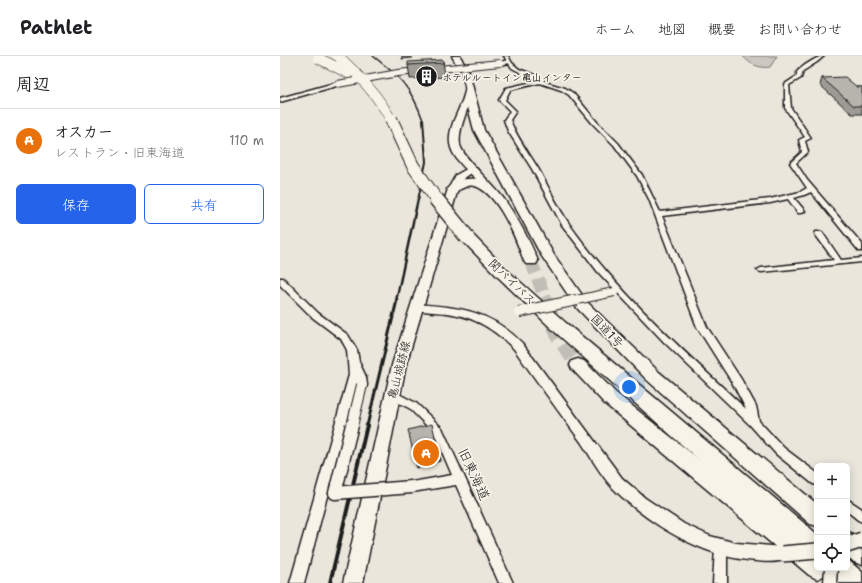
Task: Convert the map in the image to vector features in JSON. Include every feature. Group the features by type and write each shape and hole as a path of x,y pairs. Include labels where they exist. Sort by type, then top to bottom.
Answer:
{"highway":[{"path":"313,56 351,74 377,98"},
{"path":"338,56 364,80 377,98"},
{"name":"国道1号","path":"456,56 466,75 474,116 480,130 534,232 569,288 582,305 615,339 687,406 814,514"},
{"path":"469,95 466,122 466,143 474,164 472,169 488,170 498,174 534,232"},
{"name":"国道1号","path":"469,95 456,134 455,143 458,153 495,193 510,215 532,261"},
{"name":"関バイパス","path":"377,98 420,177 435,199 467,237 502,273 549,317 686,434"},
{"path":"453,188 464,183 480,183 487,188 510,215"},
{"path":"578,365 615,402 814,566"},
{"path":"686,434 814,535"},
{"path":"686,434 814,547"},
{"path":"850,545 862,555"},
{"path":"850,562 862,572"},
{"path":"821,571 836,583"},
{"path":"842,571 856,583"}],"main road":[{"name":"亀山城跡線","path":"353,583 399,365 453,188 459,178 472,169"}],"street":[{"path":"822,56 814,64 801,69 799,72 799,77 787,85 788,108 808,138 802,140 805,152 793,163 811,189 862,249"},
{"path":"280,100 366,77 416,70 500,63 507,59 516,69 547,85 566,90 616,144 640,176 658,214 702,327 737,382 752,409 754,422"},
{"path":"541,81 508,89 502,100 513,111 507,120 511,131 535,169 566,225 617,291 754,422 780,451 814,478"},
{"path":"658,214 770,201 802,194 811,189"},
{"path":"790,197 800,211"},
{"path":"819,234 839,262"},
{"path":"761,270 862,260"},
{"path":"280,280 315,314 345,337 352,350 354,363 354,375 297,583"},
{"path":"519,312 617,291"},
{"path":"417,307 455,310 475,315 494,323 508,334 617,482 637,501 671,523 693,536 721,547 741,551 782,554 814,550"},
{"path":"354,363 361,377 362,385 335,493 412,488 460,479"},
{"name":"旧東海道","path":"393,395 407,401 438,431 506,583"},
{"path":"850,506 862,516"},
{"path":"850,542 862,540"},
{"path":"720,583 721,547"},
{"path":"830,583 831,571"}],"shaded area":[{"path":"743,56 777,56 770,67 762,67 748,61"}],"building":[{"path":"443,60 443,63 408,65 408,62"},
{"path":"845,77 857,87 862,87 862,106 854,106 822,78"},
{"path":"432,424 439,453 415,460 408,430"}],"tunnel":[{"path":"531,261 546,301"},
{"path":"545,300 559,337 578,365"}],"railway":[{"path":"373,56 391,70 404,84 414,99 423,120"},
{"path":"418,200 426,162 423,119"},
{"path":"396,301 418,199"},
{"path":"367,426 397,300"},
{"path":"330,583 367,425"}],"place":[{"name":"ホテルルートイン亀山インター","path":"427,77"},
{"name":"オスカー","path":"426,453"}]}
